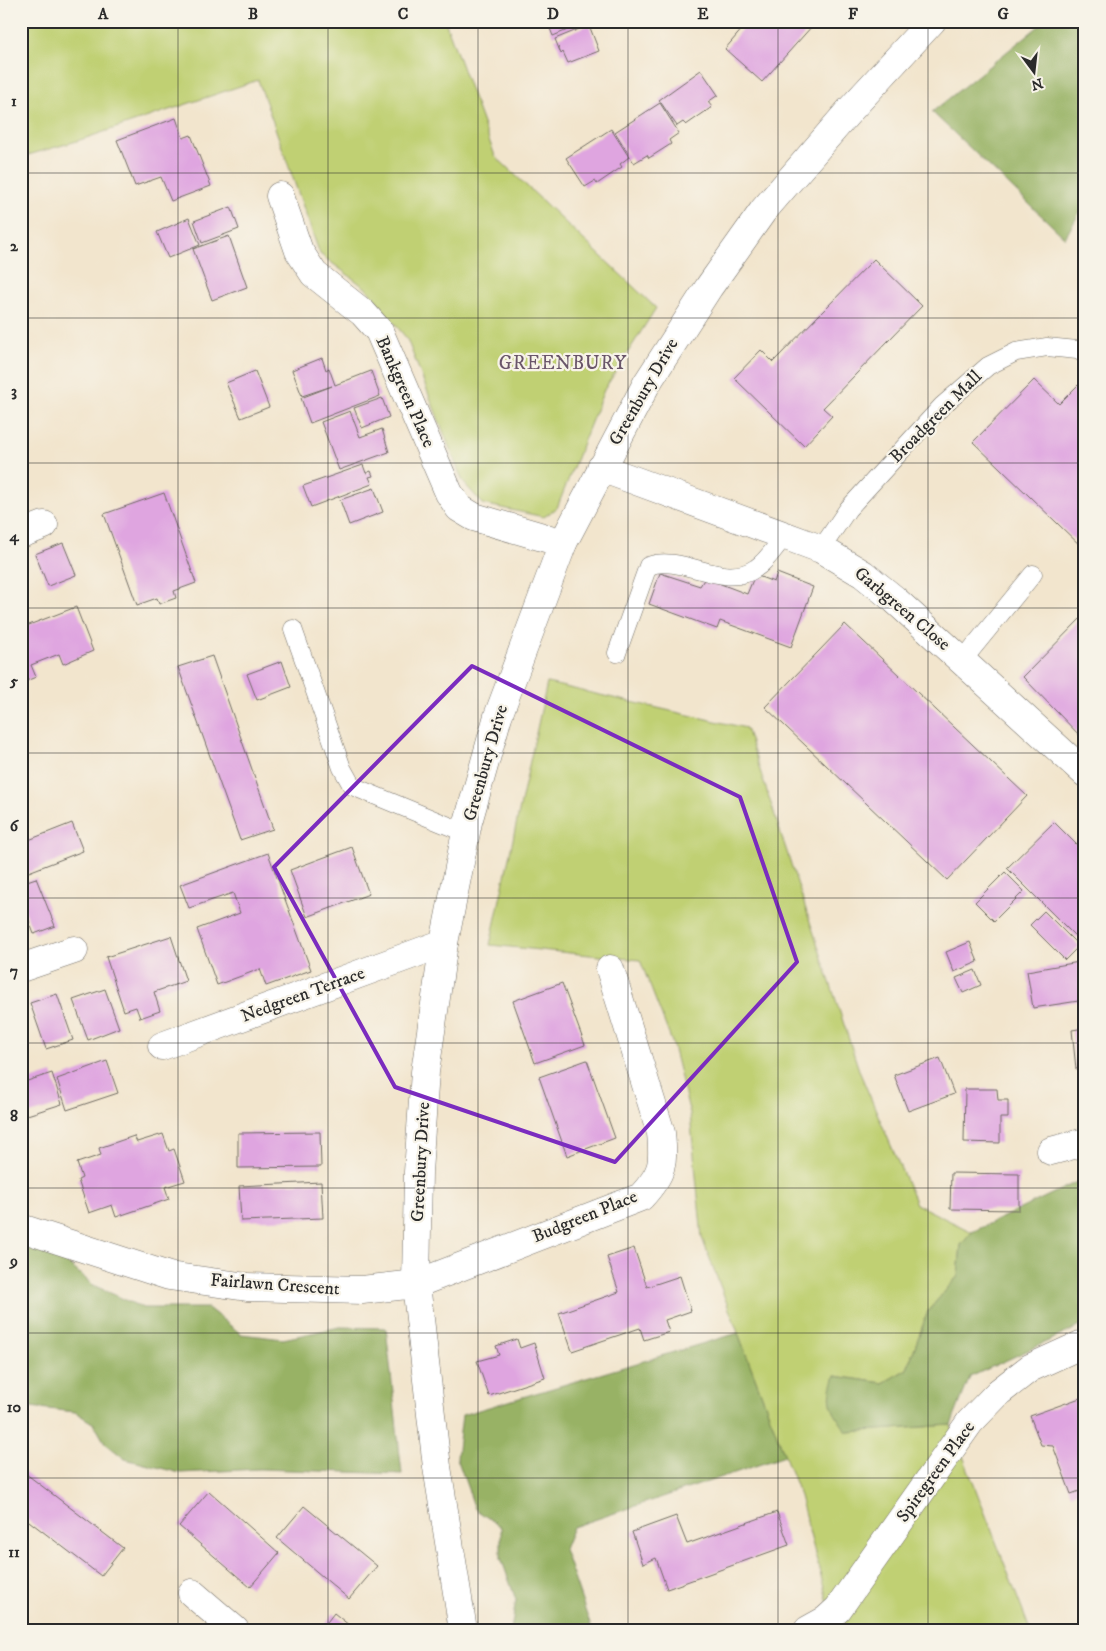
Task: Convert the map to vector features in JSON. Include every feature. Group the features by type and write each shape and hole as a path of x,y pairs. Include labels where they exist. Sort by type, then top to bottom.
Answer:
{"street":[{"name":"Greenbury Drive","path":"463,1630 438,1466 416,1284 418,1172 426,1072 444,943 466,832 498,716 563,544 646,383 708,287 763,211 850,110 932,21"},
{"name":"Bankgreen Place","path":"280,196 299,251 314,274 363,312 379,331 449,493 459,508 474,518 563,544"},
{"name":"Garbgreen Close","path":"601,468 784,537 821,549 863,574 894,599 1085,773"},
{"name":"Nedgreen Terrace","path":"162,1046 444,943"},
{"path":"21,968 74,950"},
{"name":"Budgreen Place","path":"416,1284 641,1197 657,1180 664,1158 661,1133 610,969"},
{"path":"1051,1150 1085,1142"},
{"name":"Fairlawn Crescent","path":"21,1228 169,1276 247,1287 362,1290 416,1284"},
{"name":"Spiregreen Place","path":"811,1629 826,1620 838,1608 970,1422 999,1392 1030,1368 1085,1343"},
{"path":"192,1593 235,1630"}],"lane":[{"name":"Broadgreen Mall","path":"821,549 848,509 942,406 988,366 1016,352 1047,347 1077,350 1085,354"},
{"path":"617,653 648,566 664,563 736,576 748,574 758,567 784,537"},
{"path":"962,661 1033,574"},
{"path":"293,629 342,768 352,786 466,832"}],"highlighted area":[{"path":"472,666 740,797 797,962 615,1162 395,1087 274,867"}],"green space":[{"path":"21,21 445,21 495,156 656,308 604,390 557,508 544,517 483,504 463,482 407,339 367,289 320,254 258,80 77,141 21,157"},
{"path":"1045,21 1085,21 1085,203 1065,238 932,112"},
{"path":"547,683 746,728 860,1073 916,1204 972,1232 961,1245 958,1276 928,1311 907,1369 883,1383 835,1376 847,1432 951,1425 1030,1630 835,1630 800,1496 702,1238 690,1114 672,1042 640,960 490,945"},
{"path":"1085,1178 1085,1324 970,1377 951,1425 847,1432 837,1418 830,1400 835,1376 883,1383 907,1369 928,1311 958,1276 961,1245 972,1232"},
{"path":"21,1247 38,1248 59,1256 93,1285 143,1308 208,1308 241,1334 283,1339 340,1327 386,1328 402,1474 260,1469 180,1473 125,1459 105,1443 94,1424 75,1412 21,1406"},
{"path":"738,1333 785,1456 573,1527 564,1549 592,1630 511,1630 516,1600 501,1558 501,1527 475,1509 457,1458 462,1415"}],"building":[{"path":"547,21 589,21 553,36"},
{"path":"749,21 809,21 813,25 762,82 725,49"},
{"path":"589,25 599,51 568,63 563,52 561,54 555,39"},
{"path":"701,70 718,95 708,102 712,107 686,125 683,122 677,126 659,100"},
{"path":"660,103 679,133 669,140 671,144 649,158 647,155 634,163 615,132"},
{"path":"176,118 183,138 191,135 211,186 171,201 161,177 135,186 117,140"},
{"path":"611,129 629,157 620,164 622,167 597,184 595,181 585,187 566,158"},
{"path":"231,207 239,229 202,243 194,221"},
{"path":"189,218 200,245 168,258 157,232"},
{"path":"229,236 247,287 212,300 193,249"},
{"path":"874,259 922,306 823,408 832,416 804,446 734,378 761,350 773,362"},
{"path":"322,358 326,370 329,368 335,385 371,371 380,396 310,423 301,398 332,386 302,396 292,370"},
{"path":"255,371 269,407 241,418 226,383"},
{"path":"1034,380 1059,404 1078,385 1085,392 1085,550 973,442"},
{"path":"382,398 389,417 362,428 354,408"},
{"path":"350,411 360,437 382,429 389,452 339,470 321,422"},
{"path":"363,465 366,473 371,471 373,476 369,477 372,484 311,507 303,486"},
{"path":"374,488 383,512 349,525 340,500"},
{"path":"164,493 196,583 174,591 176,598 159,604 157,598 137,605 104,514"},
{"path":"63,543 76,575 48,586 35,554"},
{"path":"660,573 700,586 705,578 747,594 755,575 774,582 777,573 813,587 791,647 720,621 717,629 649,604"},
{"path":"76,607 93,651 63,664 59,654 31,665 36,677 21,683 21,628"},
{"path":"1085,614 1085,741 1023,677"},
{"path":"845,624 1027,796 947,880 765,707"},
{"path":"212,656 273,829 240,840 178,667"},
{"path":"282,661 291,687 257,700 247,674"},
{"path":"1054,822 1085,853 1085,930 1077,938 1007,868"},
{"path":"72,823 83,851 21,875 21,843"},
{"path":"352,847 369,894 307,917 290,870"},
{"path":"268,853 311,970 266,986 260,969 217,985 197,929 240,913 233,893 189,908 180,885"},
{"path":"1005,872 1024,891 994,921 975,902"},
{"path":"36,878 55,926 34,934 21,900 21,883"},
{"path":"1044,911 1079,946 1065,960 1030,925"},
{"path":"171,936 186,981 154,992 160,1011 140,1018 136,1007 124,1011 106,957"},
{"path":"970,942 978,962 954,972 946,952"},
{"path":"1085,961 1085,1000 1033,1008 1027,971"},
{"path":"975,970 981,985 963,993 956,978"},
{"path":"562,983 585,1045 535,1063 513,1001"},
{"path":"105,989 119,1028 88,1040 73,1000"},
{"path":"57,994 73,1040 46,1049 30,1003"},
{"path":"1085,1028 1085,1068 1076,1069 1072,1030"},
{"path":"940,1058 954,1094 908,1111 894,1075"},
{"path":"587,1060 615,1138 567,1156 539,1077"},
{"path":"107,1061 118,1093 67,1110 57,1079"},
{"path":"52,1073 62,1104 21,1117 21,1083"},
{"path":"965,1089 997,1089 998,1100 1008,1100 1008,1118 1000,1118 1000,1143 964,1142"},
{"path":"320,1132 321,1167 238,1168 238,1133"},
{"path":"163,1134 169,1151 174,1149 185,1181 165,1187 169,1199 116,1217 112,1205 89,1213 78,1180 82,1178 77,1163 101,1155 99,1148 134,1136 137,1142"},
{"path":"951,1173 1019,1174 1019,1210 950,1209"},
{"path":"321,1182 323,1218 241,1221 239,1186"},
{"path":"634,1248 647,1287 680,1276 691,1311 665,1320 669,1332 644,1340 640,1328 572,1351 559,1313 619,1292 607,1257"},
{"path":"517,1339 520,1348 534,1343 545,1378 489,1396 477,1361 499,1355 496,1346"},
{"path":"1080,1398 1085,1410 1085,1489 1071,1494 1053,1446 1041,1445 1030,1416"},
{"path":"21,1470 123,1548 101,1576 21,1515"},
{"path":"209,1491 279,1553 250,1587 179,1526"},
{"path":"304,1506 377,1566 349,1599 277,1538"},
{"path":"777,1512 789,1545 667,1589 656,1558 643,1564 632,1532 676,1516 687,1544"},
{"path":"334,1613 355,1630 321,1630"}],"district":[{"name":"GREENBURY","path":"563,363"}]}
